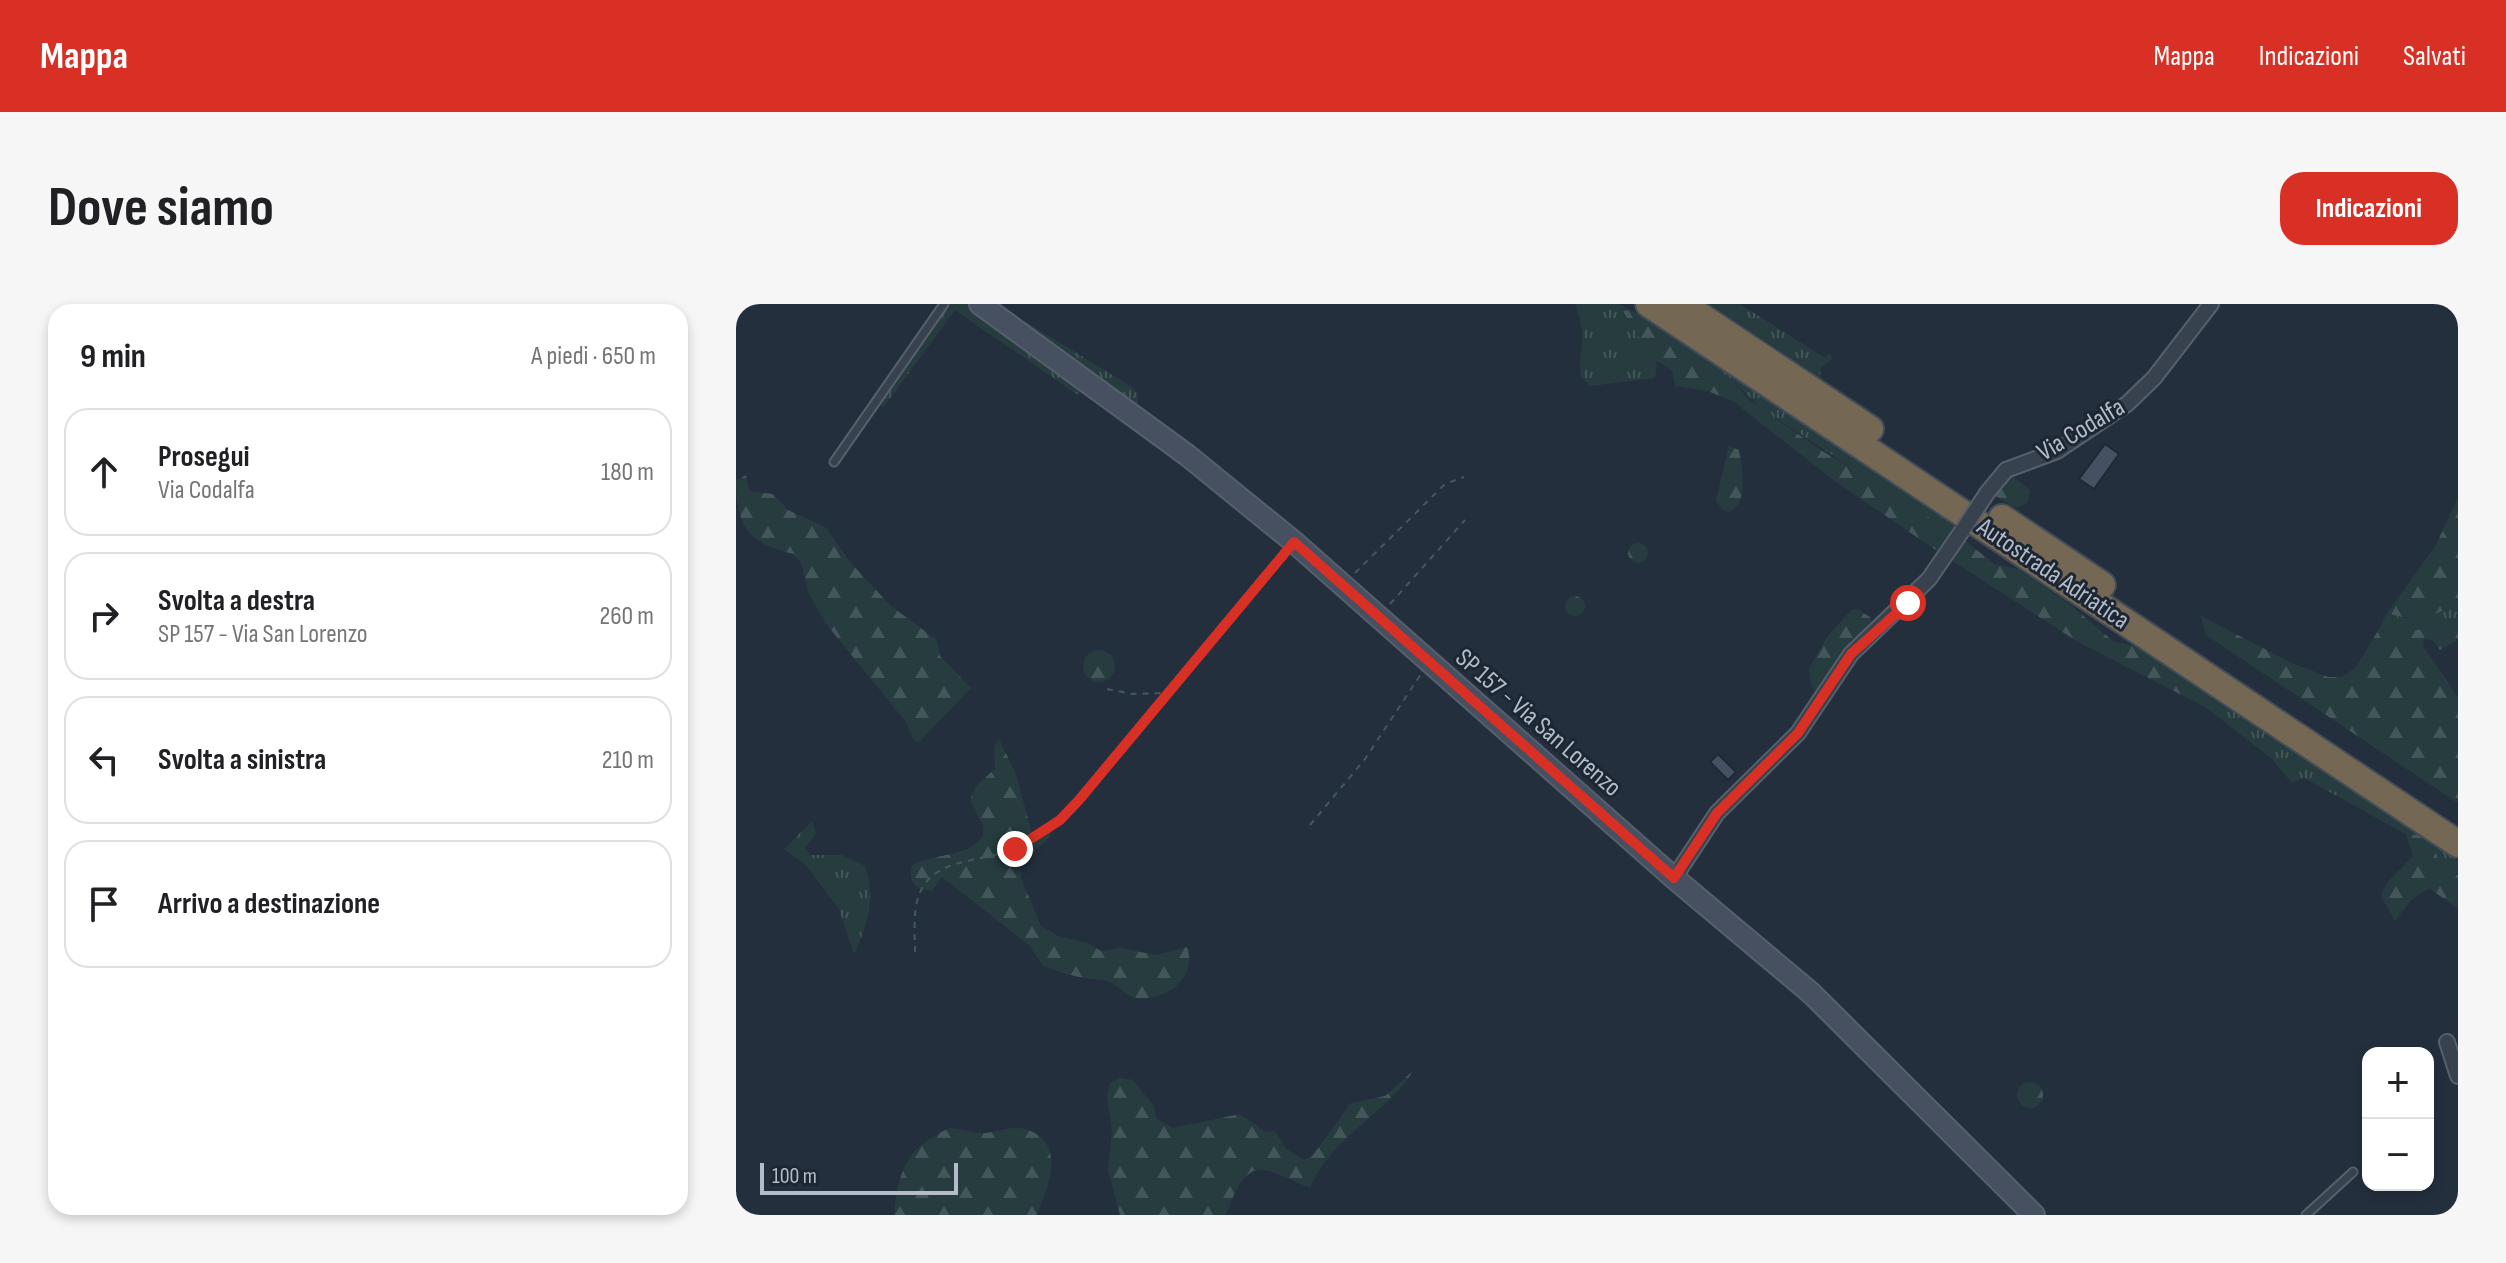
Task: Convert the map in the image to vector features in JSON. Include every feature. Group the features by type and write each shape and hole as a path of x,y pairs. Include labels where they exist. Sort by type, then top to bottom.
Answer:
{"highway":[{"name":"Autostrada Adriatica","path":"1649,304 2458,844"},
{"name":"Autostrada Adriatica","path":"1682,304 2458,822"}],"main road":[{"name":"SP 157 - Via San Lorenzo","path":"980,304 1187,455 1294,542 1674,878 1827,1008 2034,1215"}],"street":[{"name":"Via Codalfa","path":"1674,878 1717,813 1798,733 1851,654 1929,579 2006,470 2057,451 2127,404 2154,378 2211,304"},
{"path":"2447,1042 2458,1076"}],"lane":[{"path":"834,462 944,304"},
{"path":"2306,1215 2353,1172"}],"path":[{"path":"1343,586 1436,492 1464,477"},
{"path":"1378,617 1465,520"},
{"path":"915,952 917,901 925,883 943,869 1015,849 1060,820 1098,779 1165,693 1294,542"},
{"path":"1310,825 1365,759 1429,662"},
{"path":"1107,689 1132,694 1165,693"}],"green space":[{"path":"947,304 970,304 1087,387 1078,395 955,310 883,408 879,404"},
{"path":"1575,304 1619,304 1629,310 1624,310 1657,364 1655,378 1590,386 1581,371 1582,333"},
{"path":"1710,304 1740,304 1825,358 1829,353 1833,358 1821,368 1820,377"},
{"path":"1629,310 1653,321 1733,381 1748,399 1822,451 1871,478 1952,533 1940,553 1832,479 1734,402 1708,391 1675,386 1672,370 1651,358 1623,311"},
{"path":"1016,316 1132,387 1138,395 1138,406"},
{"path":"1668,332 1888,481 1959,523 1952,533 1759,407 1733,381"},
{"path":"1729,446 1739,450 1743,484 1740,501 1730,512 1722,510 1716,500"},
{"path":"2010,474 2030,490 2028,502 2017,508 1990,493"},
{"path":"746,475 749,491 773,494 788,510 825,527 851,563 891,606 937,640 940,656 971,688 919,742 914,741 906,722 826,624 809,594 801,563 794,554 766,545 748,531 739,511 736,481"},
{"path":"2458,497 2458,598 2442,611 2425,617 2407,618 2387,613 2436,545"},
{"path":"1962,538 1994,564 2018,569 2072,606 2113,641 2141,648 2204,688 2211,697 2210,705 2205,707 2078,642 1953,561"},
{"path":"1638,543 1645,546 1648,553 1645,560 1638,563 1631,560 1628,553 1631,546"},
{"path":"1575,596 1582,599 1585,606 1582,613 1575,616 1568,613 1565,606 1568,599"},
{"path":"2458,598 2458,626 2444,624 2412,631 2378,631 2387,613 2406,619 2451,605"},
{"path":"1857,609 1870,617 1872,623 1817,693 1811,685 1809,669 1827,637 1851,610"},
{"path":"2201,616 2292,663 2328,677 2343,677 2355,668 2378,631 2412,631 2444,624 2458,626 2458,640 2440,650 2433,641 2424,638 2423,646 2458,697 2458,803 2206,635"},
{"path":"1099,650 1110,655 1115,666 1110,677 1099,682 1088,677 1083,666 1088,655"},
{"path":"2204,688 2420,835 2406,834 2304,778 2292,783 2271,758 2205,707 2210,705"},
{"path":"999,739 1016,774 1032,834 1052,824 1053,827 1047,840 1020,863 1021,878 1041,926 1058,936 1088,943 1101,951 1120,948 1156,955 1187,947 1188,969 1168,992 1136,998 1107,981 1074,976 1043,966 1030,946 942,877 932,891 914,884 912,866 959,852 983,836 983,826 970,800 976,786 995,769 994,747"},
{"path":"812,821 816,834 805,848 810,855 842,855 865,866 870,889 869,911 854,954 839,909 805,864 784,849"},
{"path":"2406,834 2420,835 2434,844 2439,863 2458,875 2458,909 2429,888 2411,900 2395,921 2381,896 2386,884 2413,856"},
{"path":"2434,844 2458,861 2458,875 2439,863"},
{"path":"1414,1070 1402,1086 1331,1155 1310,1188 1279,1174 1258,1170 1241,1182 1226,1215 1120,1215 1108,1170 1112,1131 1107,1096 1110,1083 1120,1078 1133,1080 1154,1106 1156,1118 1173,1128 1240,1114 1266,1132 1275,1131 1286,1149 1304,1160 1313,1155 1351,1103 1385,1096"},
{"path":"2030,1082 2039,1086 2043,1095 2039,1104 2030,1108 2021,1104 2017,1095 2021,1086"},
{"path":"950,1128 982,1133 1020,1128 1038,1135 1047,1144 1051,1166 1037,1215 894,1215 907,1161 923,1143"}],"building":[{"path":"2105,444 2119,454 2094,489 2079,479"},
{"path":"1718,754 1736,772 1728,780 1710,762"}],"route":[{"path":"1015,849 1060,820 1079,800 1165,693 1294,542 1674,878 1683,869 1717,813 1798,733 1851,654 1865,638 1908,603"}]}
